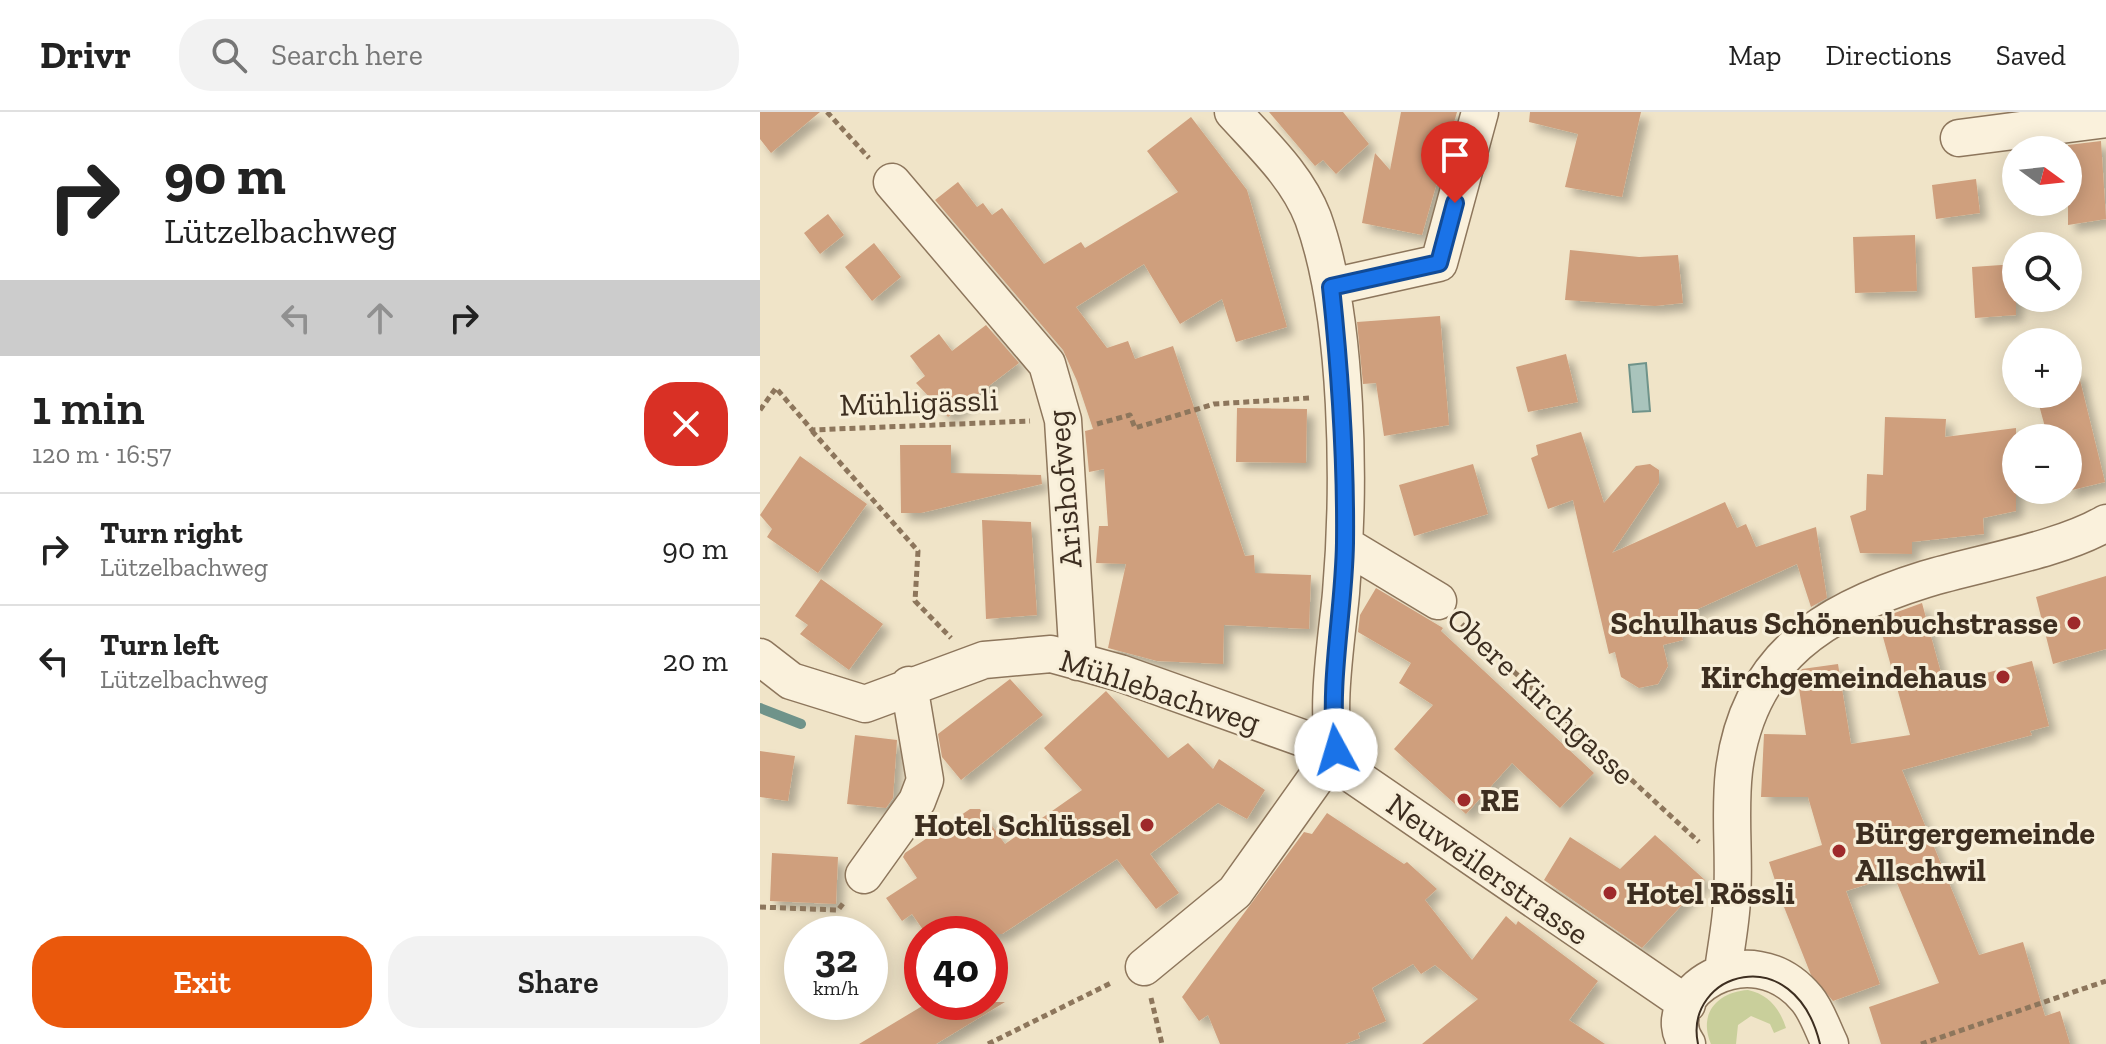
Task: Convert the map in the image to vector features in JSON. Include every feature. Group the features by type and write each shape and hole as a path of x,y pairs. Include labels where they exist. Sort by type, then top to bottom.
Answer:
{"street":[{"path":"1144,967 1235,892 1336,750 1332,715 1345,545 1342,396 1331,287 1312,217 1287,172 1233,112"},
{"path":"1331,287 1439,263 1480,112"},
{"path":"1959,138 2106,119"},
{"name":"Arishofweg","path":"892,182 1047,364 1063,427 1078,662"},
{"path":"1723,971 1732,898 1734,769 1754,698 1788,649 1824,621 1875,596 2021,553 2106,523"},
{"name":"Obere Kirchgasse","path":"1345,545 1438,601"},
{"name":"Mühlebachweg","path":"760,657 791,681 865,704 909,685 975,663 1051,654 1120,673 1336,750"},
{"path":"864,875 917,801 925,780 909,685"},
{"name":"Neuweilerstrasse","path":"1336,750 1354,776 1677,1030"},
{"path":"1677,1030 1705,981 1723,971 1759,968 1786,979 1809,1001 1822,1041"}],"path":[{"path":"827,112 892,182"},
{"name":"Mühligässli","path":"760,410 776,388 812,430 1063,427 1130,415 1135,428 1214,404 1342,396"},
{"path":"812,430 918,551 915,601 975,663"},
{"name":"Obere Kirchgasse","path":"1438,601 1705,847 1731,847"},
{"path":"760,907 838,910 864,875"},
{"path":"988,1044 1144,967 1162,1044"},
{"path":"1921,1044 2106,981"}],"green space":[{"path":"1748,990 1772,1003 1786,1028 1774,1033 1770,1024 1751,1016 1738,1025 1736,1044 1711,1044 1707,1023 1713,1006 1727,995"}],"water":[{"path":"1646,363 1650,411 1633,412 1629,365"}],"building":[{"path":"760,112 820,112 771,153 760,139"},
{"path":"1269,112 1343,112 1369,144 1336,174 1323,160 1315,166"},
{"path":"1401,112 1457,112 1422,235 1362,223 1375,153 1390,170"},
{"path":"1530,112 1641,112 1622,197 1565,187 1578,134 1529,122"},
{"path":"1191,117 1247,190 1287,327 1236,342 1222,299 1180,324 1144,264 1076,307 1107,348 1128,341 1135,359 1173,346 1245,556 1254,555 1255,573 1311,575 1309,629 1224,625 1223,664 1157,661 1108,648 1126,564 1096,563 1099,526 1108,526 1104,469 1089,472 1085,431 1093,429 1077,381 1063,350 935,200 958,182 977,207 983,203 992,215 1002,208 1044,264 1081,242 1085,248 1178,192 1147,151"},
{"path":"2101,141 2106,219 2068,225 2068,216 2082,216 2082,143"},
{"path":"1976,179 1980,213 1936,219 1932,185"},
{"path":"828,214 844,235 820,254 804,233"},
{"path":"1915,235 1917,291 1855,293 1853,237"},
{"path":"874,243 901,277 872,301 845,267"},
{"path":"1570,250 1639,257 1678,255 1683,303 1655,306 1565,300"},
{"path":"2002,265 2002,312 2016,312 2016,315 1975,318 1972,267"},
{"path":"1440,316 1449,425 1384,436 1376,383 1363,384 1357,322"},
{"path":"986,325 1019,363 948,417 916,383 925,376 910,356 939,334 952,351"},
{"path":"1566,354 1578,402 1528,412 1516,367"},
{"path":"2082,388 2105,482 2082,488 2082,424 2044,424 2040,408 2082,408"},
{"path":"1237,408 1307,409 1306,463 1236,462"},
{"path":"1885,417 1946,419 1945,437 2002,430 2002,504 2016,504 2016,511 1983,518 1984,534 1912,542 1912,554 1860,553 1850,516 1866,510 1867,474 1883,475"},
{"path":"1581,432 1604,503 1636,466 1650,464 1659,470 1659,483 1612,553 1725,502 1737,528 1746,524 1756,547 1816,527 1827,598 1811,607 1797,564 1678,618 1683,640 1663,645 1668,666 1658,684 1639,688 1621,677 1615,652 1609,654 1573,500 1548,509 1531,458 1538,455 1536,445"},
{"path":"900,445 951,445 951,473 1041,475 1042,484 921,513 901,513"},
{"path":"800,456 867,504 818,573 767,537 772,529 760,515"},
{"path":"1473,464 1488,514 1414,536 1399,485"},
{"path":"982,520 1031,522 1037,615 986,619"},
{"name":"Schulhaus Schönenbuchstrasse","path":"2106,576 2106,649 2053,664 2036,597"},
{"path":"821,579 883,624 849,670 800,634 808,625 795,616"},
{"path":"1376,588 1443,628 1441,631 1594,773 1560,808 1512,763 1466,814 1394,749 1433,705 1399,683 1411,663 1358,632 1360,615"},
{"path":"1922,603 1944,684 2032,661 2049,726 2030,731 2032,735 1902,770 1979,955 2023,942 2045,1016 2060,1011 2070,1044 1881,1044 1869,1007 1939,983 1894,876 1846,891 1880,984 1833,1001 1811,975 1782,902 1769,862 1822,845 1808,797 1761,797 1764,734 1806,735 1797,675 1802,669 1838,664 1851,744 1910,735 1878,619"},
{"path":"1010,679 1043,715 961,780 942,757 938,734"},
{"path":"1106,691 1168,758 1188,743 1213,769 1219,759 1265,790 1247,819 1218,803 1150,854 1179,893 1156,909 1117,859 1008,930 1008,916 912,914 904,916 902,921 886,898 917,878 903,857 905,853 970,809 980,809 1005,844 1082,790 1044,748"},
{"path":"855,735 897,740 893,798 886,808 847,804"},
{"path":"760,751 795,756 788,801 760,797"},
{"path":"1327,813 1404,864 1407,862 1437,889 1425,900 1472,960 1506,916 1516,925 1518,921 1598,981 1569,1020 1605,1044 1422,1044 1478,999 1435,965 1421,974 1413,964 1372,988 1386,1021 1358,1033 1360,1038 1345,1044 1220,1044 1208,1015 1199,1021 1182,997 1304,832 1312,834"},
{"path":"1655,835 1705,880 1642,948 1544,880 1570,837 1620,869"},
{"path":"772,853 838,857 836,904 770,901"},
{"path":"904,1017 904,1020 975,1020 936,1044 859,1044"}],"waterway":[{"path":"760,708 801,724"}],"tram line":[{"path":"1698,1044 1698,1019 1707,999 1723,985 1744,977 1766,978 1788,989 1807,1010 1820,1044"}],"place":[{"name":"Schulhaus Schönenbuchstrasse","path":"2074,623"},
{"name":"Kirchgemeindehaus","path":"2003,677"},
{"name":"RE","path":"1464,800"},
{"name":"Hotel Schlüssel","path":"1147,825"},
{"name":"Bürgergemeinde Allschwil","path":"1839,851"},
{"name":"Hotel Rössli","path":"1610,893"}],"route":[{"path":"1336,750 1332,715 1345,545 1342,396 1331,287 1439,263 1455,203"}]}
